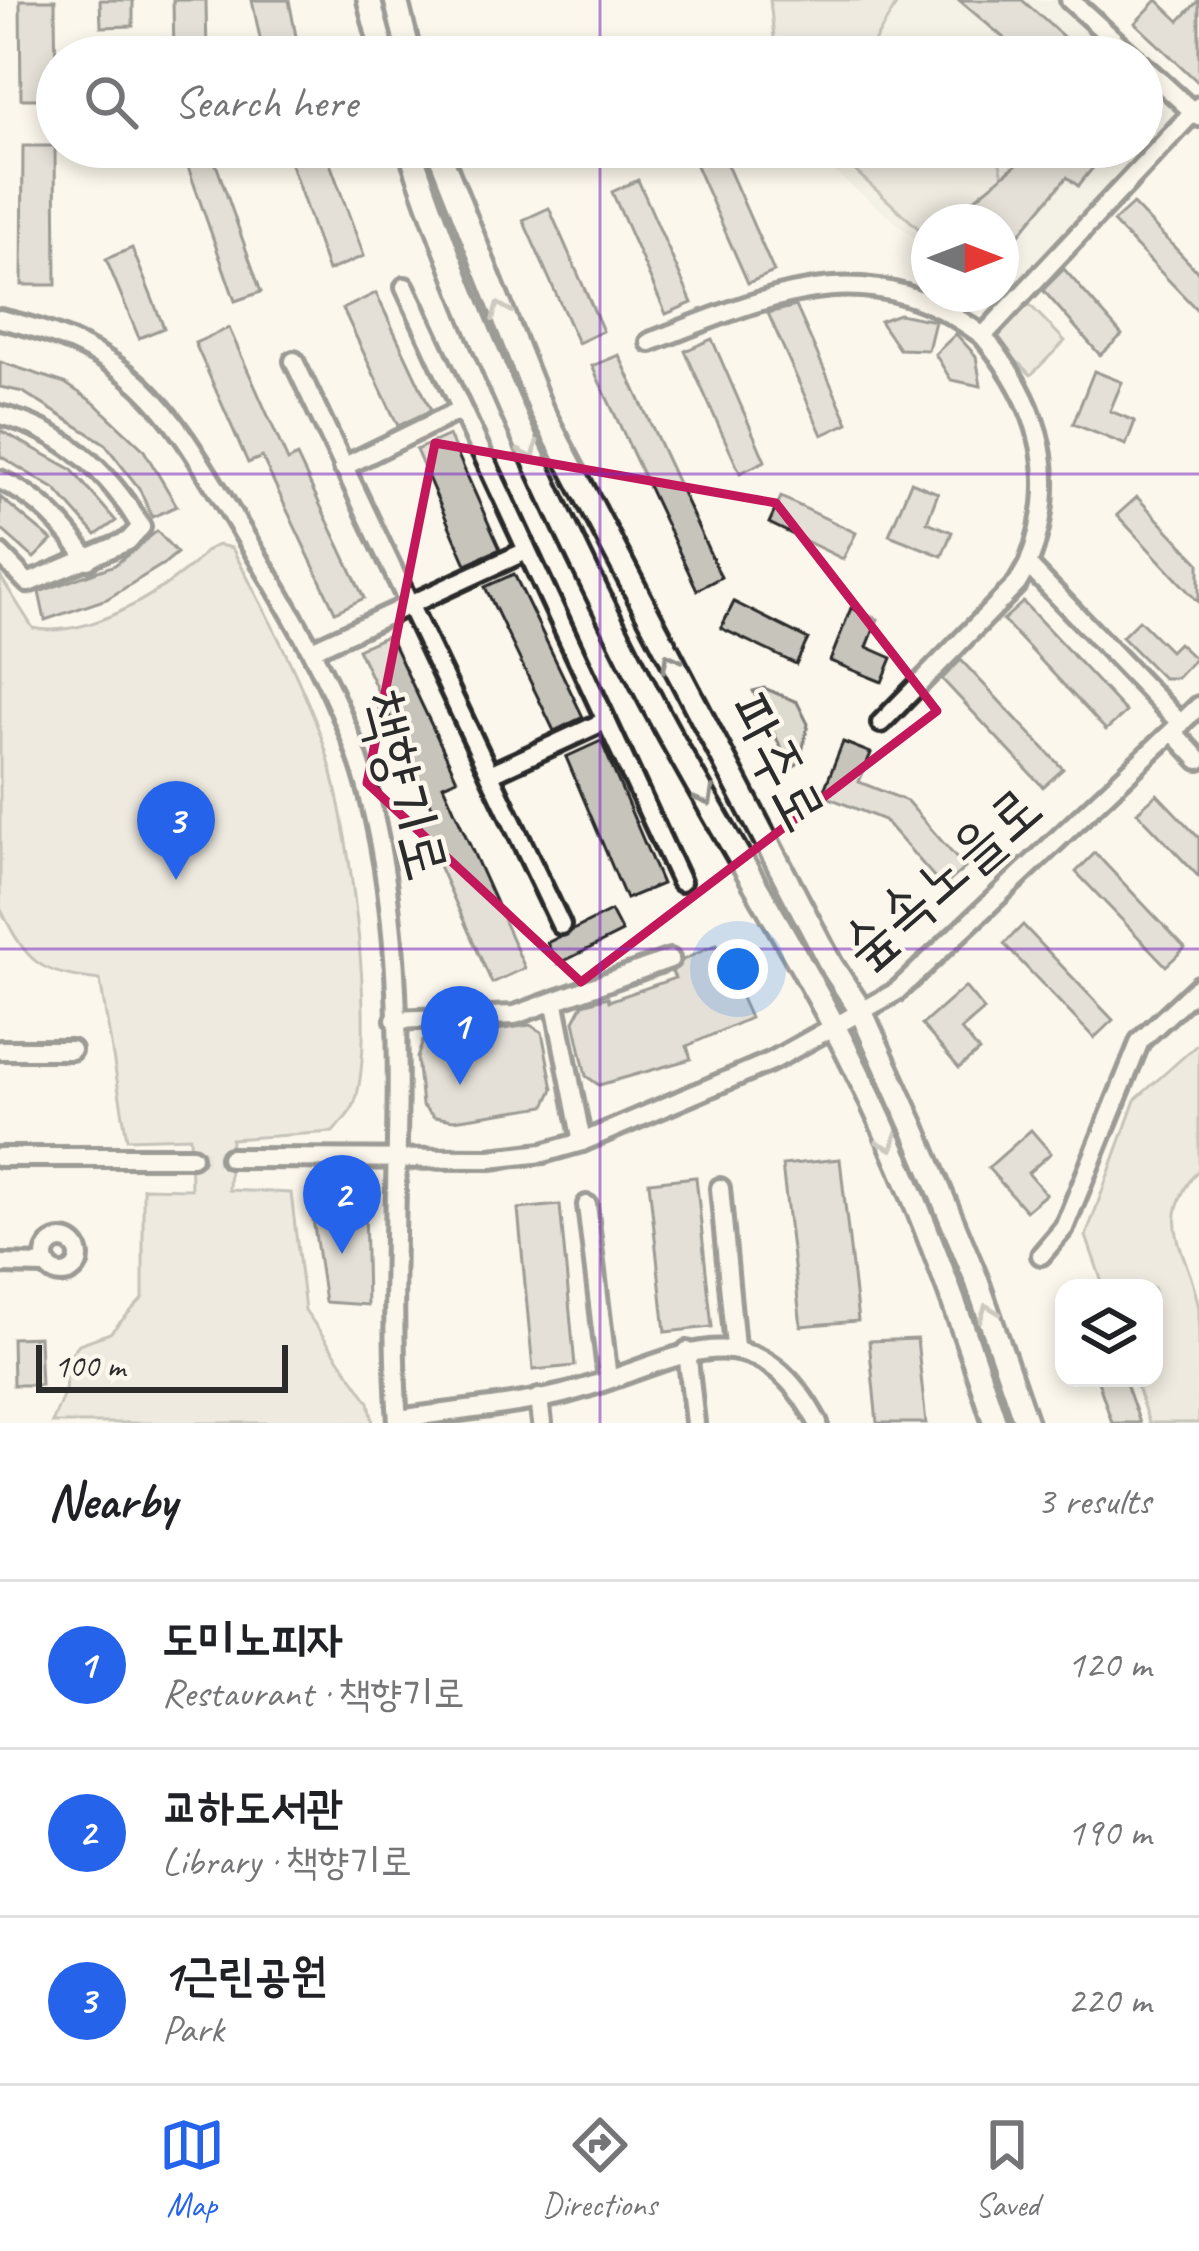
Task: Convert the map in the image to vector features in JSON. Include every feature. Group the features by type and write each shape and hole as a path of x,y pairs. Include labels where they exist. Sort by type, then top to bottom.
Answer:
{"main road":[{"path":"369,0 378,36"},
{"path":"396,0 405,36"},
{"name":"파주로","path":"416,168 442,243 567,531 646,691 834,1025 904,1175 992,1423"},
{"name":"파주로","path":"445,168 541,410 766,843 861,1011 977,1281 1029,1423"}],"street":[{"path":"1070,0 1110,36"},
{"path":"1163,83 1197,112 1163,148"},
{"path":"983,336 1144,168"},
{"path":"650,342 735,309 832,284 902,291 951,311 983,336 1017,378 1044,446 1046,496 1028,565 1017,584 881,723"},
{"path":"405,287 524,552 682,882"},
{"name":"책향기로","path":"0,319 85,346 159,400 193,446 314,649 369,796 392,915 398,1421"},
{"path":"295,362 561,926"},
{"path":"343,466 460,410"},
{"path":"0,415 28,422 72,445 129,505 141,527 128,541 28,583 0,554"},
{"path":"0,480 35,499 65,527 88,560"},
{"path":"314,649 524,552"},
{"path":"1028,565 1177,728 1199,760"},
{"name":"숲속노을로","path":"230,1158 490,1160 582,1142 772,1061 896,992 981,917 1199,706"},
{"path":"490,774 604,721"},
{"path":"395,1020 515,1015 670,959"},
{"path":"1041,1255 1064,1228 1140,1041 1199,986"},
{"path":"555,1004 582,1142"},
{"path":"0,1050 70,1050"},
{"path":"0,1157 192,1157"},
{"path":"720,1189 735,1347"},
{"path":"586,1205 608,1379"},
{"path":"0,1264 46,1265"},
{"path":"398,1421 539,1398 687,1351 735,1347 765,1358 791,1382 818,1423"},
{"path":"687,1351 695,1423"},
{"path":"539,1398 542,1423"}],"highlighted area":[{"path":"435,443 776,503 937,711 581,982 367,783"}],"shaded area":[{"path":"770,0 899,0 878,36 774,36"},
{"path":"899,0 1060,0 1101,36 878,36"},
{"path":"1163,90 1183,107 1163,128"},
{"path":"830,168 1125,168 1019,281 1019,204 911,204 911,235"},
{"path":"852,168 1001,168 1003,176 977,204 911,204 911,222"},
{"path":"1027,302 1065,341 1031,375 992,337"},
{"path":"219,545 232,548 292,666 322,739 350,867 363,1025 355,1102 346,1118 333,1132 231,1139 229,1190 291,1193 305,1310 369,1402 373,1423 52,1423 65,1391 68,1357 79,1344 110,1333 143,1298 143,1188 191,1189 190,1137 127,1139 100,980 62,974 37,962 0,908 0,576 33,628 74,628 136,603"},
{"path":"764,688 797,702 808,724 800,762 791,768 753,691"},
{"path":"1199,1043 1199,1169 1177,1206 1176,1222 1199,1309 1199,1423 1149,1423 1137,1387 1163,1387 1163,1279 1101,1279 1086,1236 1135,1100"}],"building":[{"path":"20,0 55,0 55,36 36,36 36,99 21,99"},
{"path":"100,0 133,0 133,26 101,27"},
{"path":"173,0 206,0 207,36 174,36"},
{"path":"252,0 289,0 296,36 260,36"},
{"path":"959,0 1022,0 1062,36 1001,36"},
{"path":"1157,0 1179,21 1199,0 1199,83 1163,49 1163,36 1149,36 1135,23"},
{"path":"23,146 36,146 36,168 55,168 56,285 22,285"},
{"path":"188,168 217,168 261,292 235,301"},
{"path":"292,168 332,168 364,256 328,271"},
{"path":"697,168 728,168 774,272 748,283"},
{"path":"1012,168 1093,168 1078,186 1067,177 1019,234 1019,204 968,204"},
{"path":"638,180 692,303 666,314 612,192"},
{"path":"1133,204 1199,273 1199,312 1113,222"},
{"path":"549,208 603,331 578,343 523,220"},
{"path":"132,248 164,328 139,338 106,259"},
{"path":"1064,269 1122,335 1100,355 1043,290"},
{"path":"376,293 431,410 398,426 343,309"},
{"path":"796,306 848,423 822,435 768,313"},
{"path":"899,314 935,321 928,350 899,349 880,321"},
{"path":"229,328 288,461 297,456 364,598 335,612 262,457 248,463 195,343"},
{"path":"956,334 976,356 981,386 951,380 935,354"},
{"path":"712,339 765,461 740,473 685,351"},
{"path":"619,355 721,577 697,590 592,366"},
{"path":"0,362 65,383 93,402 143,449 177,506 152,517 139,488 104,443 23,392 0,387"},
{"path":"1094,371 1122,382 1110,411 1135,421 1126,445 1073,424"},
{"path":"0,430 71,469 116,521 96,535 56,490 0,456"},
{"path":"449,435 500,549 466,564 416,450"},
{"path":"911,482 938,493 927,522 952,532 942,556 889,535"},
{"path":"0,497 52,540 34,558 0,528"},
{"path":"781,497 856,533 843,559 769,523"},
{"path":"1137,497 1199,563 1199,603 1117,515"},
{"path":"157,531 177,553 165,563 107,599 45,620 39,592 115,565"},
{"path":"514,574 583,717 554,731 485,587"},
{"path":"734,602 808,639 796,664 721,628"},
{"path":"1023,602 1126,712 1106,730 1003,620"},
{"path":"851,608 878,619 867,647 892,658 882,682 830,661"},
{"path":"1139,620 1170,651 1178,643 1195,659 1177,678 1163,678 1122,637"},
{"path":"389,635 457,779 443,785 525,968 492,983 417,817 433,809 358,649"},
{"path":"961,660 1063,769 1043,787 942,679"},
{"path":"601,741 662,884 626,899 566,757"},
{"path":"843,742 871,753 859,782 907,801 965,868 943,887 884,820 822,795"},
{"path":"1157,794 1199,838 1199,877 1137,812"},
{"path":"1095,853 1185,948 1166,966 1076,872"},
{"path":"611,911 622,932 558,964 547,943"},
{"path":"1023,925 1113,1020 1094,1038 1004,944"},
{"path":"717,944 750,1018 687,1046 691,1059 599,1085 586,1076 574,1021 583,1004 608,997 609,1001 675,978 672,972 683,960"},
{"path":"965,987 984,1010 961,1030 979,1051 959,1068 922,1025"},
{"path":"530,1025 542,1032 553,1089 545,1106 454,1120 434,1117 422,1105 417,1058 423,1041"},
{"path":"1031,1130 1051,1153 1028,1173 1046,1194 1026,1211 988,1168"},
{"path":"840,1159 858,1321 801,1326 782,1165"},
{"path":"696,1177 712,1327 665,1332 649,1182"},
{"path":"311,1205 365,1205 367,1305 325,1302"},
{"path":"560,1205 575,1366 533,1370 518,1209"},
{"path":"39,1337 41,1385 13,1385 12,1338"},
{"path":"917,1339 926,1423 877,1423 869,1341"},
{"path":"1100,1387 1127,1387 1140,1423 1112,1423"}],"tunnel":[{"path":"192,1157 230,1158"}],"place":[{"name":"1근린공원","path":"176,880"},
{"name":"도미노피자","path":"460,1085"},
{"name":"교하도서관","path":"342,1254"}]}
